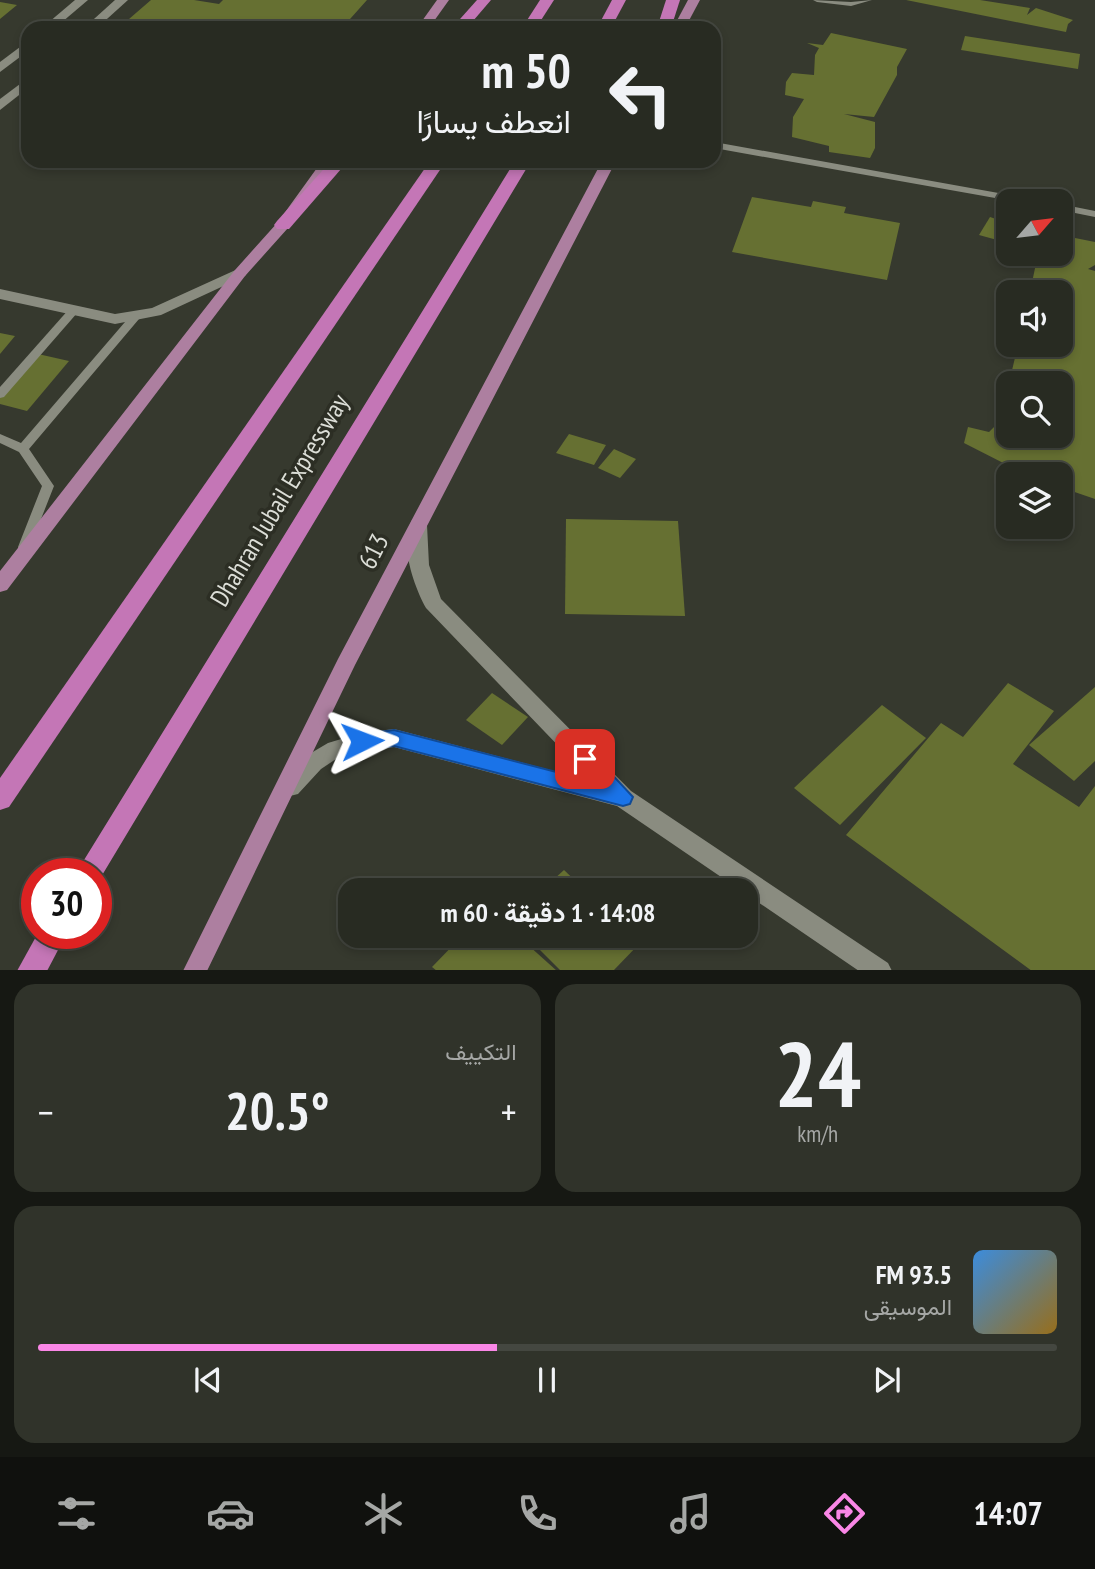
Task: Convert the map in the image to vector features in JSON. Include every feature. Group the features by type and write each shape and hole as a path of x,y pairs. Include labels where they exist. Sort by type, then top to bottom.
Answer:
{"highway":[{"path":"465,21 484,0"},
{"path":"534,21 547,0"},
{"path":"608,21 619,0"},
{"path":"666,21 673,0"},
{"path":"283,225 334,168"},
{"name":"Dhahran Jubail Expressway","path":"0,799 433,168"},
{"name":"Dhahran Jubail Expressway","path":"98,858 519,168"},
{"path":"32,970 44,949"}],"main road":[{"path":"428,21 443,0"},
{"path":"683,21 694,0"},
{"path":"0,585 240,273 283,225 323,168"},
{"name":"613","path":"195,970 268,814 419,518 605,168"}],"street":[{"path":"56,21 82,0"},
{"path":"98,21 122,0"},
{"path":"0,68 21,51"},
{"path":"0,106 21,88"},
{"path":"0,294 115,319 156,312 240,273"},
{"path":"419,518 416,550 421,576 433,603 623,797 879,970"},
{"path":"268,814 307,766 331,749 362,741 394,738 623,797"}],"lane":[{"path":"817,0 851,4 868,0"},
{"path":"721,146 996,195"},
{"path":"1073,210 1095,214"},
{"path":"0,394 74,310"},
{"path":"23,449 135,317"},
{"path":"0,438 23,449 48,485 18,561 0,570"}],"building":[{"path":"151,0 194,0 219,4 223,0 367,0 348,21 129,19"},
{"path":"906,0 980,0 1030,8 1027,15 1036,8 1073,20 1068,24 1066,32"},
{"path":"0,2 17,5 0,19"},
{"path":"831,33 907,49 897,67 897,75 874,117 844,114 875,122 875,148 870,158 829,152 829,146 792,137 793,117 804,99 785,95 786,82 792,73 814,75 815,55 819,48 807,43 823,45"},
{"path":"965,36 1080,54 1078,69 961,50"},
{"path":"752,197 811,207 813,201 846,207 844,213 900,223 887,280 732,252"},
{"path":"990,217 996,219 996,240 979,235"},
{"path":"1073,238 1095,242 1095,265 1088,269 1095,271 1095,499 1073,491 1073,462 1001,462 964,443 968,427 989,432 996,425 996,448 1073,448 1073,371 1012,371 1015,357 1073,357 1073,280 1033,280 1035,266 1073,266"},
{"path":"0,333 15,336 0,354"},
{"path":"38,354 69,361 27,411 0,404 0,397"},
{"path":"569,434 606,445 594,465 556,453"},
{"path":"614,449 636,459 620,478 598,468"},
{"path":"566,519 678,521 685,616 565,614"},
{"path":"1008,683 1054,711 1013,764 1079,807 1095,786 1095,970 1031,970 846,835 941,723 963,737"},
{"path":"1095,687 1095,761 1074,781 1029,745"},
{"path":"492,693 528,717 502,745 466,720"},
{"path":"882,705 926,738 840,825 794,788"},
{"path":"564,870 572,878 555,878"},
{"path":"450,948 531,948 556,970 436,970 432,967"},
{"path":"538,948 635,948 614,970 560,970"}],"route":[{"path":"362,741 394,738 623,797 585,759"}]}
